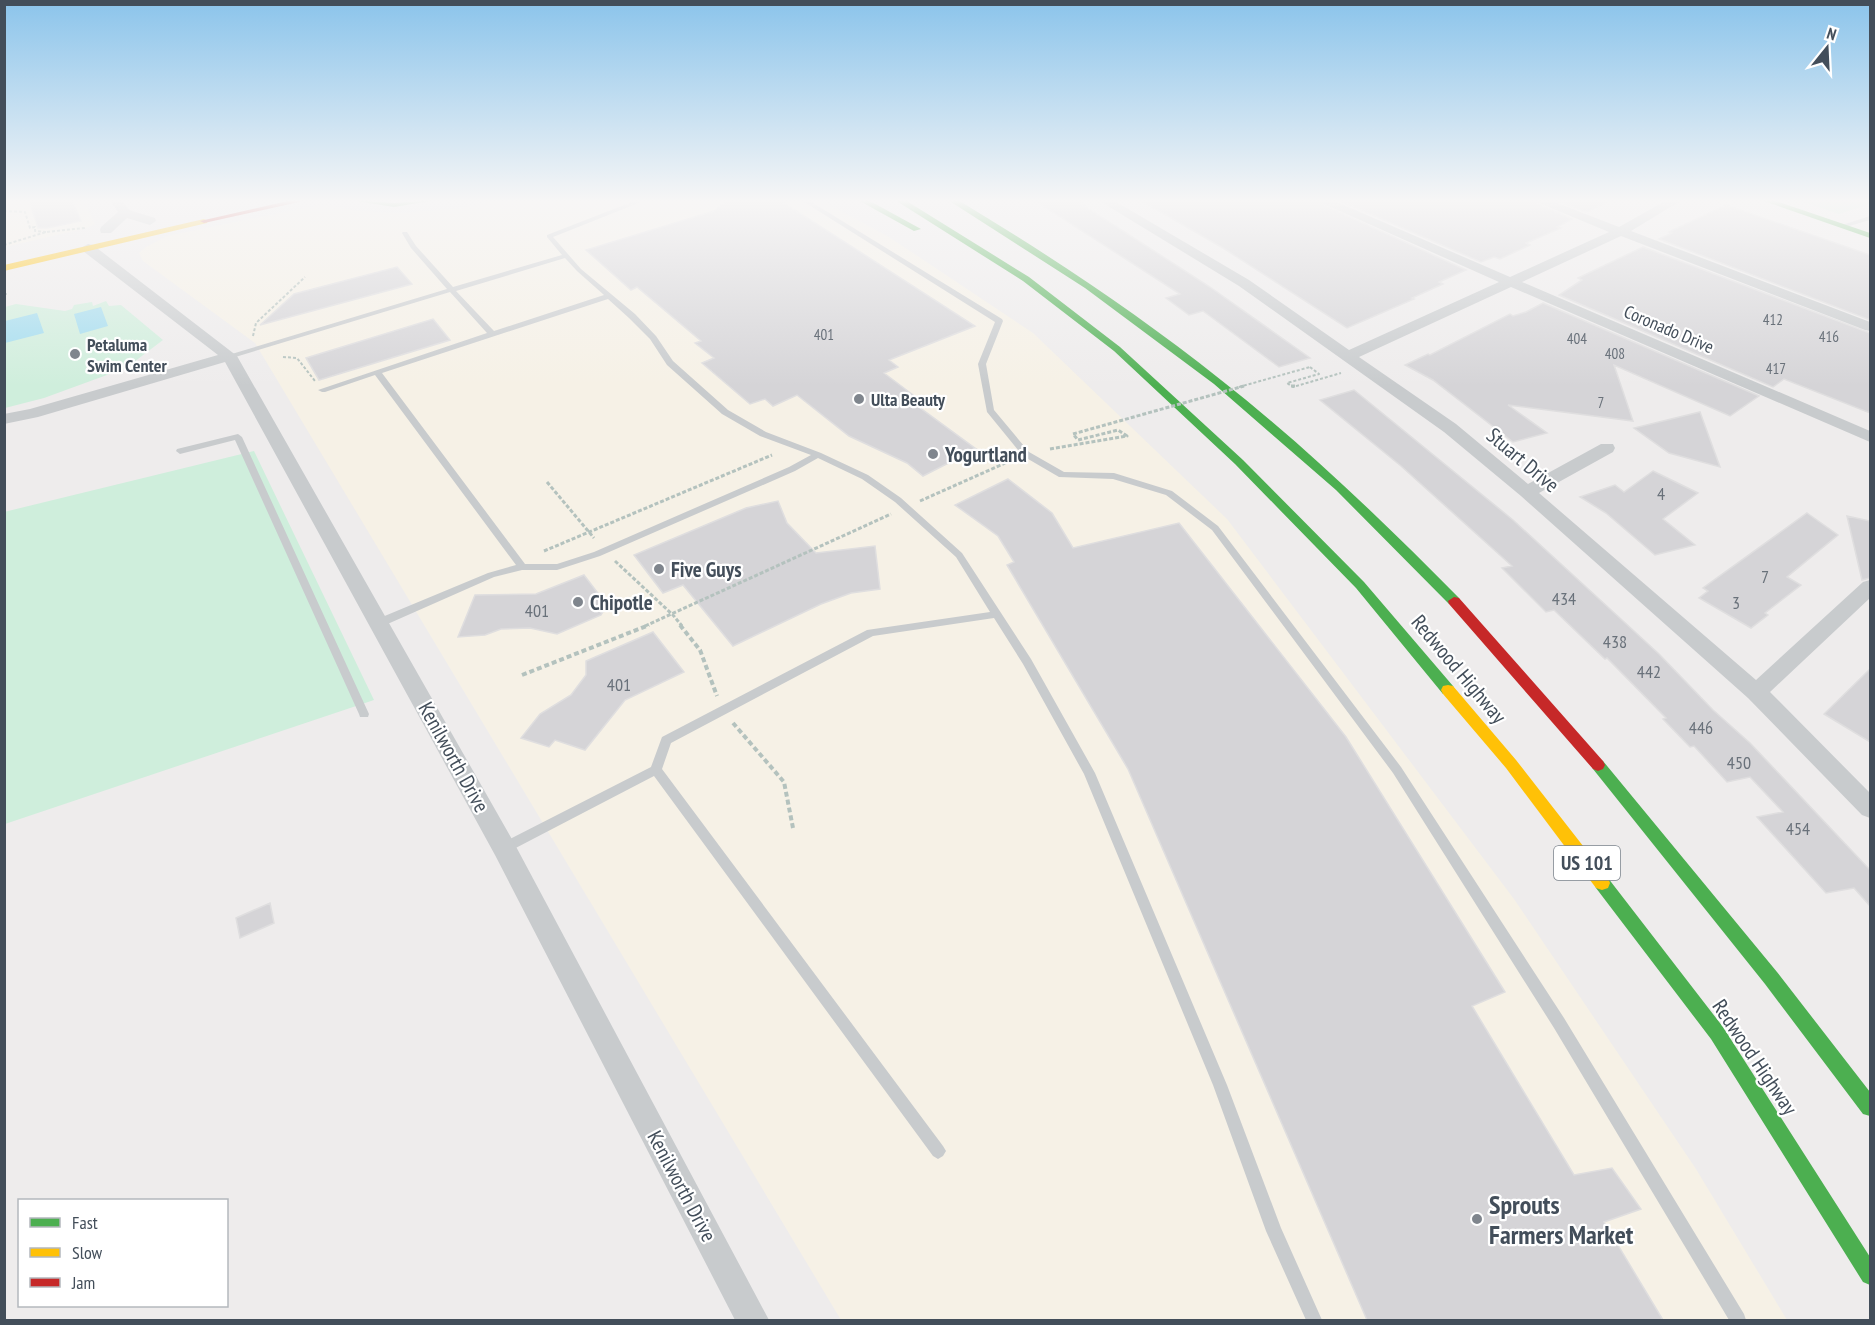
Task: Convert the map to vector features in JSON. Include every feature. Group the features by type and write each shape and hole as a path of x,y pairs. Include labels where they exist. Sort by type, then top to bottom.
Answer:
{"main road":[{"path":"4,268 30,262"},
{"name":"Redwood Highway","path":"998,262 1062,306 1117,349 1220,445 1360,585 1511,764 1717,1033 1870,1275"},
{"name":"Redwood Highway","path":"1051,262 1108,300 1219,383 1314,463 1413,559 1575,735 1809,1023 1870,1107"},
{"path":"1075,262 1144,309 1215,365 1219,383"},
{"path":"1171,417 1220,445"}],"street":[{"name":"Kenilworth Drive","path":"106,262 228,356 504,848 753,1320"},
{"name":"Stuart Drive","path":"1208,262 1244,283 1350,363 1450,428 1527,492 1756,692 1870,808"},
{"name":"Coronado Drive","path":"1462,262 1870,437"},
{"path":"1350,363 1555,262"},
{"path":"1701,262 1870,327"},
{"path":"4,419 32,414 228,356"},
{"path":"4,428 32,414"},
{"path":"1527,492 1607,448"},
{"path":"1756,692 1870,587"}],"lane":[{"path":"426,262 492,334"},
{"path":"228,356 545,262"},
{"path":"571,262 653,338 670,363 720,408 763,434 818,454 865,477 906,507 959,555 998,614 1089,772 1220,1085 1274,1231 1314,1320"},
{"path":"904,262 999,321 982,364 990,410 1026,454 1062,475 1114,476 1169,493 1215,528 1397,770 1559,1023 1738,1320"},
{"path":"322,390 609,296"},
{"path":"377,372 522,567"},
{"path":"180,451 238,437 364,714"},
{"path":"379,623 491,575 522,567 557,567 604,551 792,469 818,454"},
{"path":"504,848 656,770 666,740 871,633 998,614"},
{"path":"656,770 938,1151"}],"path":[{"path":"252,339 256,323 305,277"},
{"path":"277,357 297,358 322,390"},
{"path":"522,675 673,615 1026,454 1127,436 1118,430 1078,440 1073,435 1310,367 1319,374 1287,383 1293,387 1350,363"},
{"path":"514,557 534,555 794,445"},
{"path":"547,482 604,551 673,615 700,650 723,711 784,782 793,828"}],"shaded area":[{"path":"144,262 926,262 1033,333 1227,519 1514,899 1696,1169 1787,1320 841,1320 255,343"}],"green space":[{"name":"Petaluma Swim Center","path":"106,301 109,306 121,305 163,340 126,368 44,398 5,408 5,307 16,304 65,311 72,309 74,305 92,302 93,306"},
{"path":"254,451 374,700 5,824 4,512"}],"water":[{"name":"Petaluma Swim Center","path":"101,307 108,326 80,334 74,314"},
{"name":"Petaluma Swim Center","path":"37,313 44,333 5,343 5,321"}],"building":[{"path":"599,262 875,262 975,326 889,360 898,367 884,373 925,404 919,407 976,449 923,476 907,463 849,436 797,395 773,406 765,399 750,404 702,363 714,358 695,343 701,341 637,287 631,290"},
{"path":"1130,262 1171,262 1310,358 1279,367 1203,311 1189,315 1166,298 1180,294"},
{"path":"1244,262 1448,262 1466,270 1439,282 1443,284 1412,298 1414,299 1347,328"},
{"path":"1612,262 1682,262 1870,333 1870,413 1784,379 1773,387 1559,295 1582,280 1578,278"},
{"path":"1718,262 1870,262 1870,320"},
{"path":"397,267 412,284 260,325 294,294"},
{"path":"1543,303 1759,396 1730,416 1614,365 1633,421 1508,405 1547,433 1513,442 1433,380 1405,365 1430,355 1510,314 1513,316 1526,312"},
{"path":"433,319 450,340 319,380 306,358"},
{"path":"1354,390 1513,520 1659,654 1713,710 1750,743 1870,870 1870,906 1854,888 1826,893 1757,817 1783,812 1750,777 1727,782 1694,746 1690,747 1663,719 1666,718 1607,658 1605,659 1554,610 1546,612 1502,568 1512,566 1401,466 1320,400"},
{"path":"1700,412 1720,467 1669,453 1634,428"},
{"path":"1653,471 1698,493 1663,519 1695,545 1655,555 1606,513 1580,497 1615,485 1624,492"},
{"path":"1008,479 1052,513 1073,548 1179,523 1346,737 1505,992 1472,1006 1574,1175 1612,1168 1641,1209 1604,1222 1663,1320 1367,1320 1128,769 1007,565 1014,562 998,536 955,505"},
{"path":"778,501 787,523 816,553 875,546 880,589 851,593 821,604 733,646 683,585 663,593 634,555 746,508"},
{"path":"1807,513 1838,535 1787,577 1801,585 1765,613 1768,615 1751,628 1699,598 1708,591 1703,588"},
{"path":"1847,516 1870,521 1870,578 1862,580"},
{"path":"584,575 607,605 601,615 557,634 530,628 501,629 485,635 458,637 475,595 536,594"},
{"path":"653,632 684,672 625,700 585,750 555,740 549,747 521,738 540,714 571,695 586,675 586,661"},
{"path":"1870,669 1870,742 1824,714"},
{"path":"270,903 274,923 240,938 236,918"}],"traffic: fast":[{"path":"998,262 1026,279 1117,349 1239,462 1360,585 1448,690"},
{"path":"1051,262 1154,333 1280,434 1340,487 1454,601"},
{"path":"1598,765 1771,978 1870,1107"},
{"path":"1602,883 1717,1033 1870,1275"}],"traffic: slow":[{"path":"4,268 30,262"},
{"path":"1448,690 1511,764 1602,883"}],"traffic: jam":[{"path":"1454,601 1598,765"}],"place":[{"name":"Petaluma Swim Center","path":"75,354"},
{"name":"Ulta Beauty","path":"859,399"},
{"name":"Yogurtland","path":"933,454"},
{"name":"Five Guys","path":"659,569"},
{"name":"Chipotle","path":"578,602"},
{"name":"Sprouts Farmers Market","path":"1477,1219"}]}
